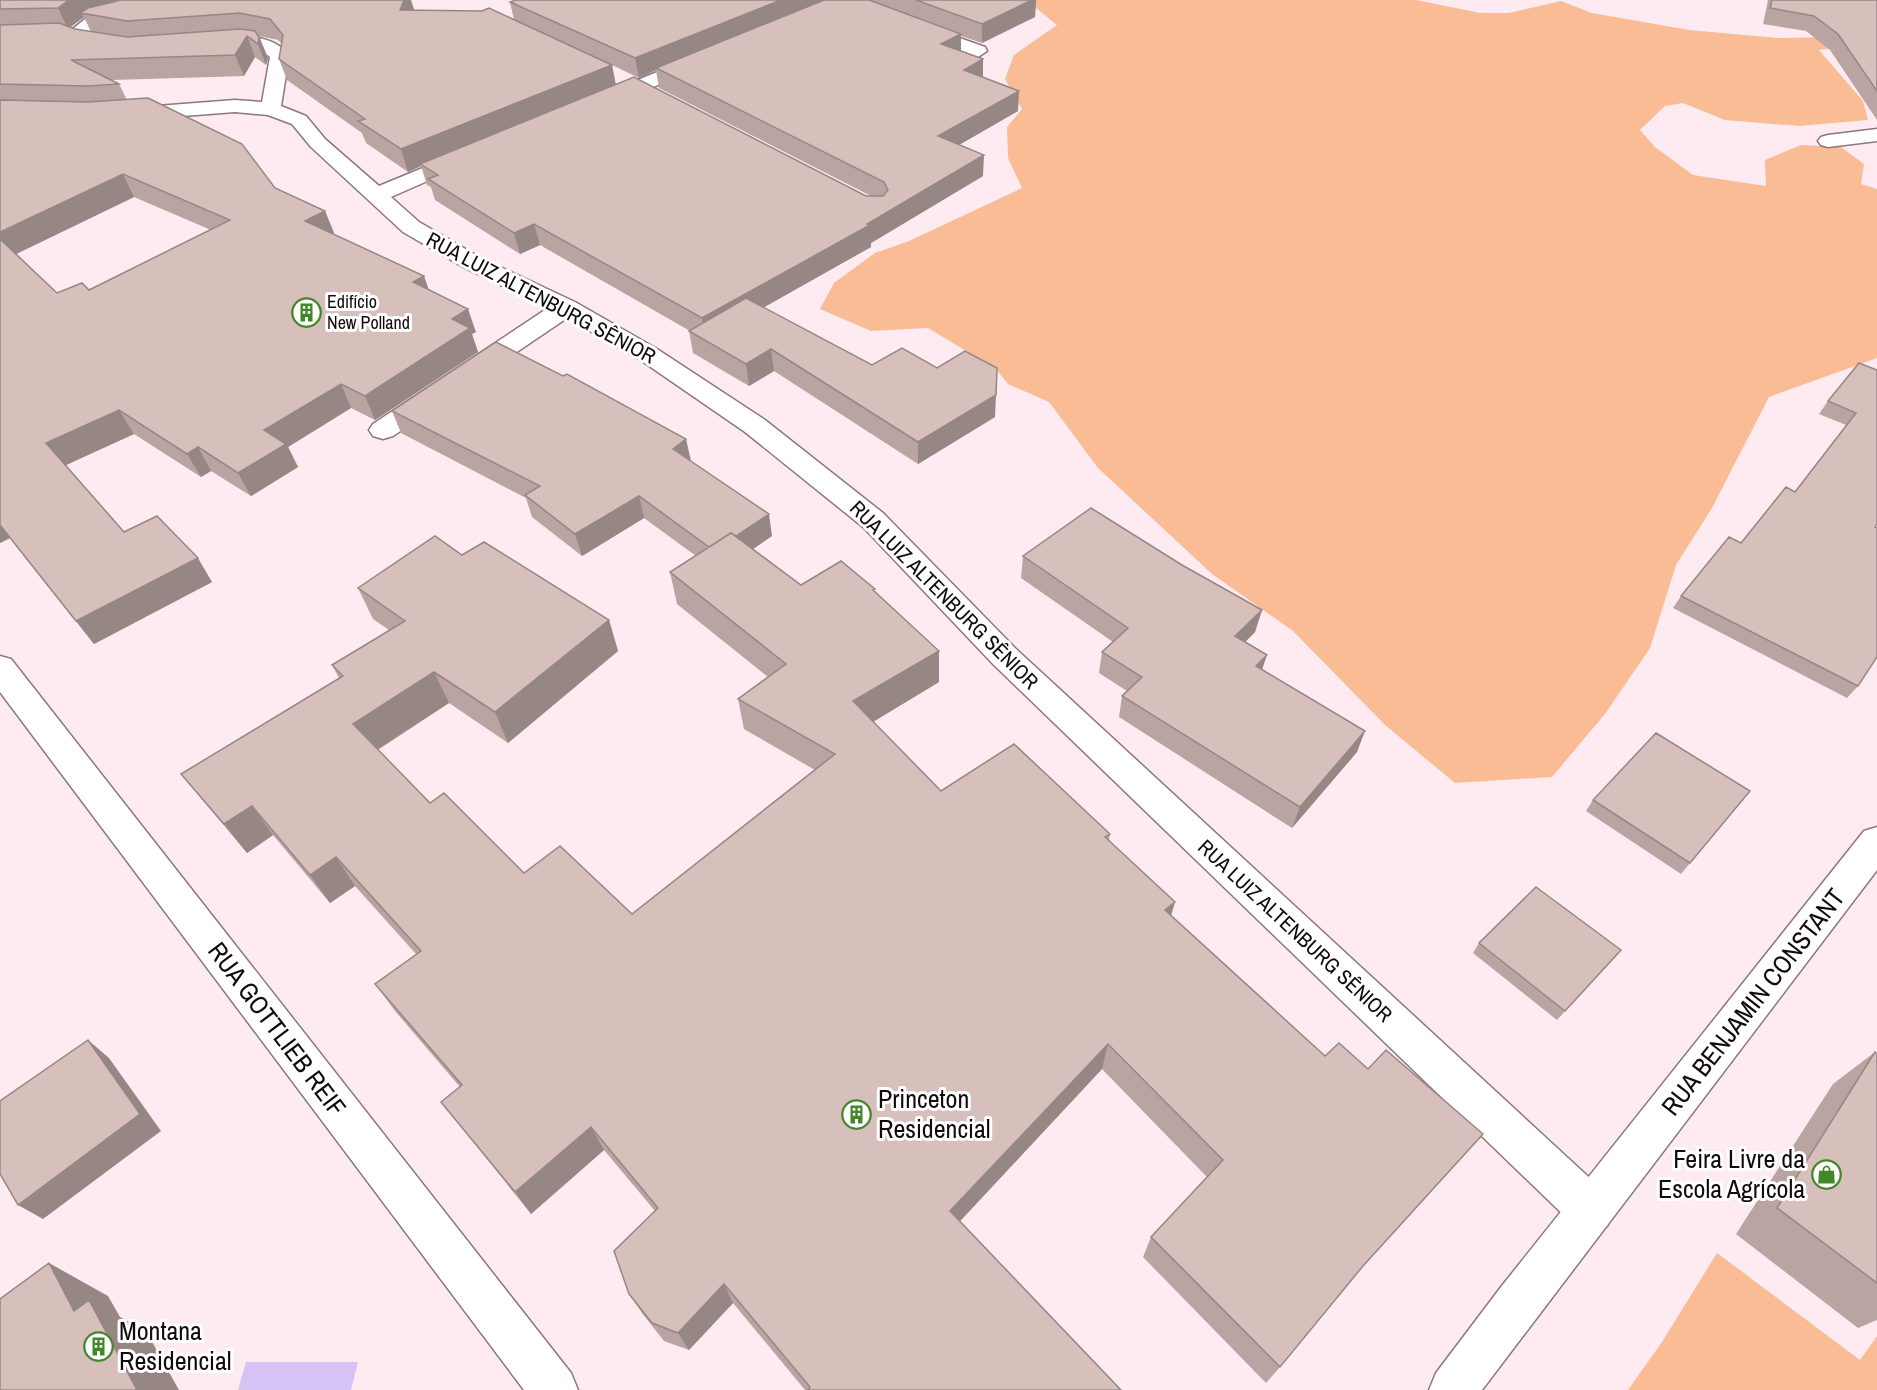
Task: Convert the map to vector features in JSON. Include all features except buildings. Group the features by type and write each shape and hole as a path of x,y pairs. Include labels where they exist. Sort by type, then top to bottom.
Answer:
{"street":[{"path":"73,36 91,23 179,0"},
{"path":"901,22 978,51"},
{"path":"53,36 73,36 97,44"},
{"path":"197,45 249,42 271,46 280,56 271,109"},
{"path":"582,109 713,55"},
{"path":"615,76 657,97"},
{"name":"RUA LUIZ ALTENBURG SÊNIOR","path":"99,116 235,106 271,109 299,120 318,144 411,227 473,263 566,307 648,354 755,426 873,520 1004,656 1591,1210"},
{"path":"1828,141 1877,135"},
{"path":"374,196 483,150"},
{"path":"383,429 566,307"},
{"name":"RUA GOTTLIEB REIF","path":"0,668 554,1390"},
{"name":"RUA BENJAMIN CONSTANT","path":"1454,1390 1517,1303 1877,842"}],"shaded area":[{"path":"1026,0 1416,0 1480,13 1509,13 1561,1 1592,13 1689,30 1778,38 1834,37 1854,46 1819,50 1863,101 1868,120 1799,126 1725,120 1683,103 1665,106 1640,130 1655,147 1693,175 1766,186 1765,160 1801,145 1841,147 1864,164 1861,184 1877,189 1877,358 1769,397 1712,508 1676,565 1650,648 1605,714 1552,777 1455,783 1385,725 1293,631 1212,574 1098,468 1049,402 1008,384 996,369 928,328 871,331 820,309 834,283 875,253 909,241 1022,188 1008,158 1007,127 1022,109 1005,79 1014,55 1057,25"},
{"path":"1717,1253 1860,1360 1877,1336 1877,1390 1628,1390 1662,1342"},
{"path":"246,1362 358,1362 351,1390 238,1390"}],"place":[{"name":"Edifício New Polland","path":"306,312"},
{"name":"Princeton Residencial","path":"857,1114"},
{"name":"Feira Livre da Escola Agrícola","path":"1826,1174"},
{"name":"Montana Residencial","path":"98,1346"}]}
